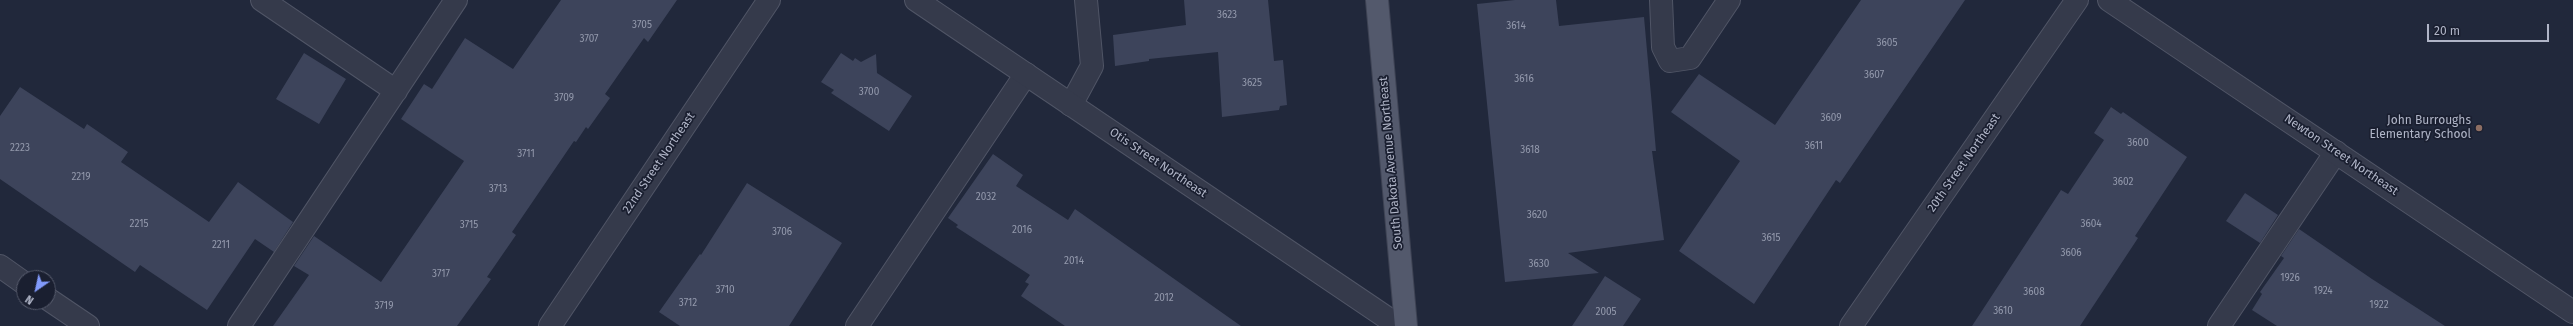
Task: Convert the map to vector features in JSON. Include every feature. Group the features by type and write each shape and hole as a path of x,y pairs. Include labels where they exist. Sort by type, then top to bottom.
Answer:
{"main road":[{"name":"South Dakota Avenue Northeast","path":"1377,0 1406,326"}],"street":[{"path":"262,0 396,91"},
{"path":"238,326 456,0"},
{"name":"22nd Street Northeast","path":"550,326 769,0"},
{"name":"Otis Street Northeast","path":"916,0 1398,326"},
{"path":"1071,105 1092,66 1086,0"},
{"path":"1661,0 1663,47 1670,61 1690,58 1729,0"},
{"name":"20th Street Northeast","path":"1851,326 2077,0"},
{"name":"Newton Street Northeast","path":"2109,0 2573,312"},
{"path":"857,326 1026,74"},
{"path":"2219,326 2336,152"},
{"path":"0,266 16,277"},
{"path":"56,304 88,326"}],"building":[{"path":"561,0 677,0 648,42 644,38 605,94 610,98 588,129 586,127 576,142 574,141 512,232 516,235 487,277 491,279 457,326 273,326 309,275 294,266 314,236 381,282 464,161 401,119 424,84 432,89 465,38 513,69"},
{"path":"1184,0 1268,0 1274,61 1283,60 1287,105 1280,106 1279,110 1222,117 1218,52 1149,59 1149,61 1115,66 1113,35 1186,25"},
{"path":"1515,0 1556,0 1559,26 1644,17 1656,151 1652,151 1664,240 1568,253 1599,273 1505,282 1477,4"},
{"path":"1861,0 1965,0 1840,183 1836,180 1754,304 1679,251 1740,161 1671,112 1699,74 1775,125"},
{"path":"304,53 346,79 319,124 276,99"},
{"path":"841,53 853,61 855,58 861,62 876,54 877,73 912,96 889,131 831,93 834,90 821,82"},
{"path":"20,87 84,129 87,124 128,152 121,162 209,222 238,182 293,222 274,252 255,239 207,310 140,265 135,272 0,179 0,116"},
{"path":"2111,107 2121,114 2123,112 2187,157 2135,236 2138,238 2080,326 1972,326 2061,190 2068,194 2104,140 2094,133"},
{"path":"993,154 1023,175 1016,186 1068,220 1075,209 1241,326 1065,326 1021,296 1029,284 1025,282 1030,275 956,227 958,225 948,218"},
{"path":"747,183 842,243 789,326 680,326 659,312 700,254 701,255"},
{"path":"2245,193 2278,215 2260,243 2226,221"},
{"path":"2299,229 2372,279 2445,326 2277,326 2252,310 2262,294 2260,292 2284,258 2281,256"},
{"path":"1605,276 1641,299 1623,326 1572,326"}],"place":[{"name":"John Burroughs Elementary School","path":"2479,128"}]}
